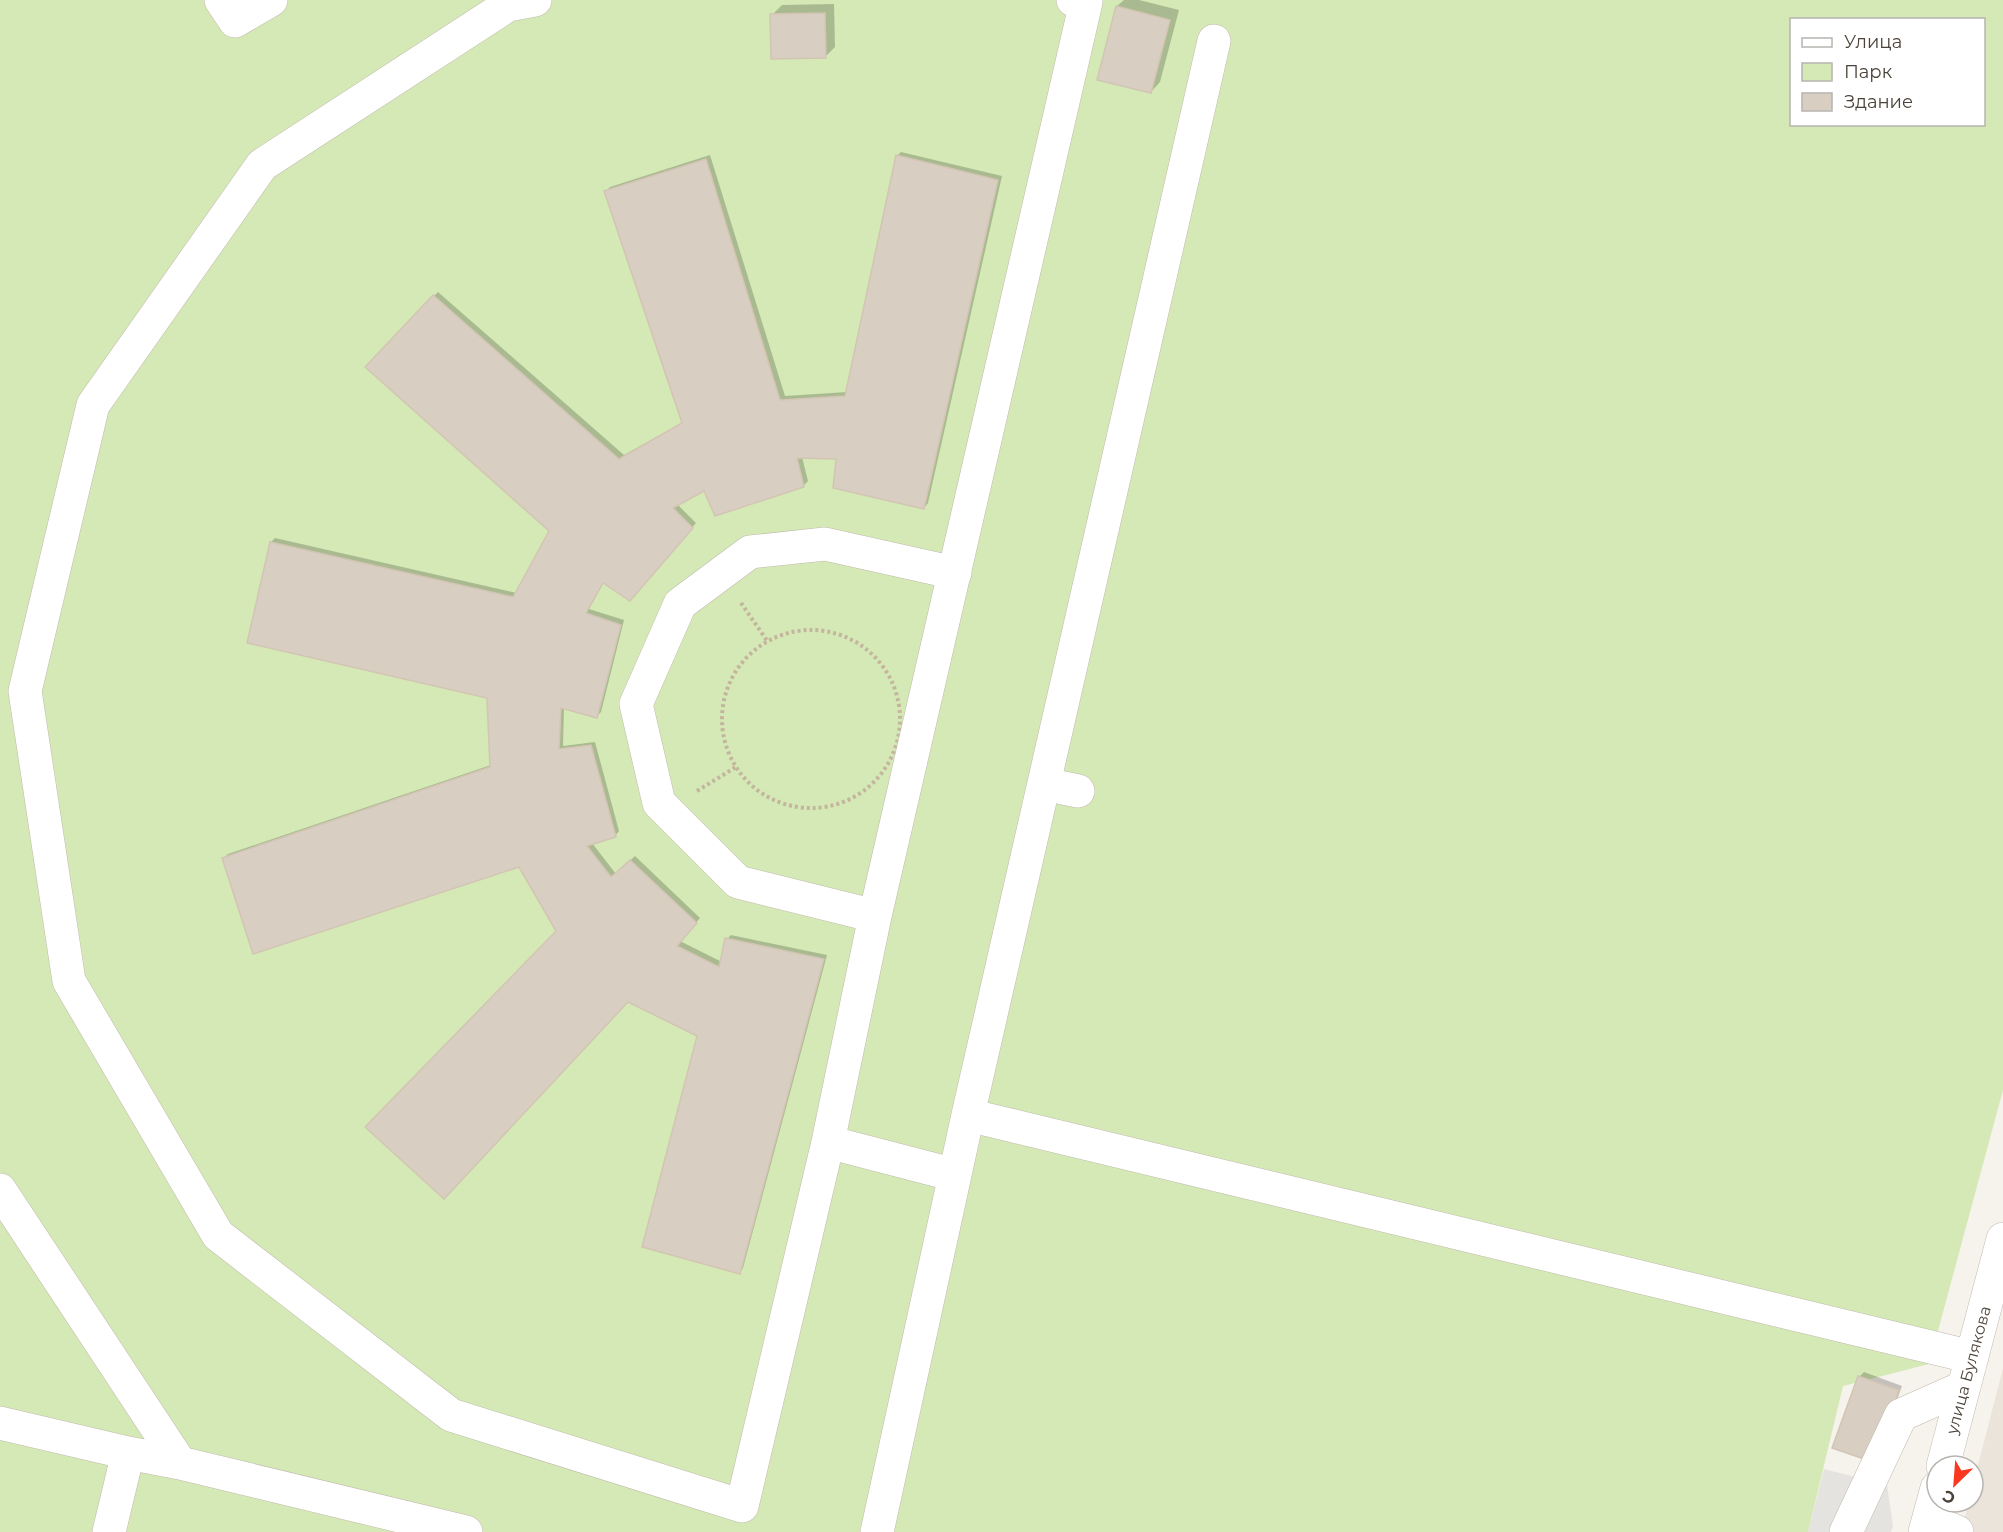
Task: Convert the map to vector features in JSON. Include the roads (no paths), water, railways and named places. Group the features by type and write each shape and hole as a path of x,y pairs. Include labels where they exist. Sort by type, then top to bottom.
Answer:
{"street":[{"path":"221,0 236,21 271,0"},
{"path":"535,0 508,5 262,165 93,405 25,691 69,981 218,1235 451,1415 742,1506 828,1142 875,916 955,573 1080,1"},
{"path":"877,1532 968,1115 1214,41"},
{"path":"875,916 738,882 659,803 636,704 680,604 750,552 825,544 955,573"},
{"path":"1044,784 1078,791"},
{"path":"968,1115 1968,1372"},
{"path":"828,1142 955,1175"},
{"path":"0,1190 180,1463"},
{"name":"улица Булякова","path":"1946,1454 2003,1239"},
{"path":"1846,1532 1901,1415 1968,1372"},
{"path":"0,1423 180,1463 466,1532"},
{"path":"109,1532 128,1453"}]}
